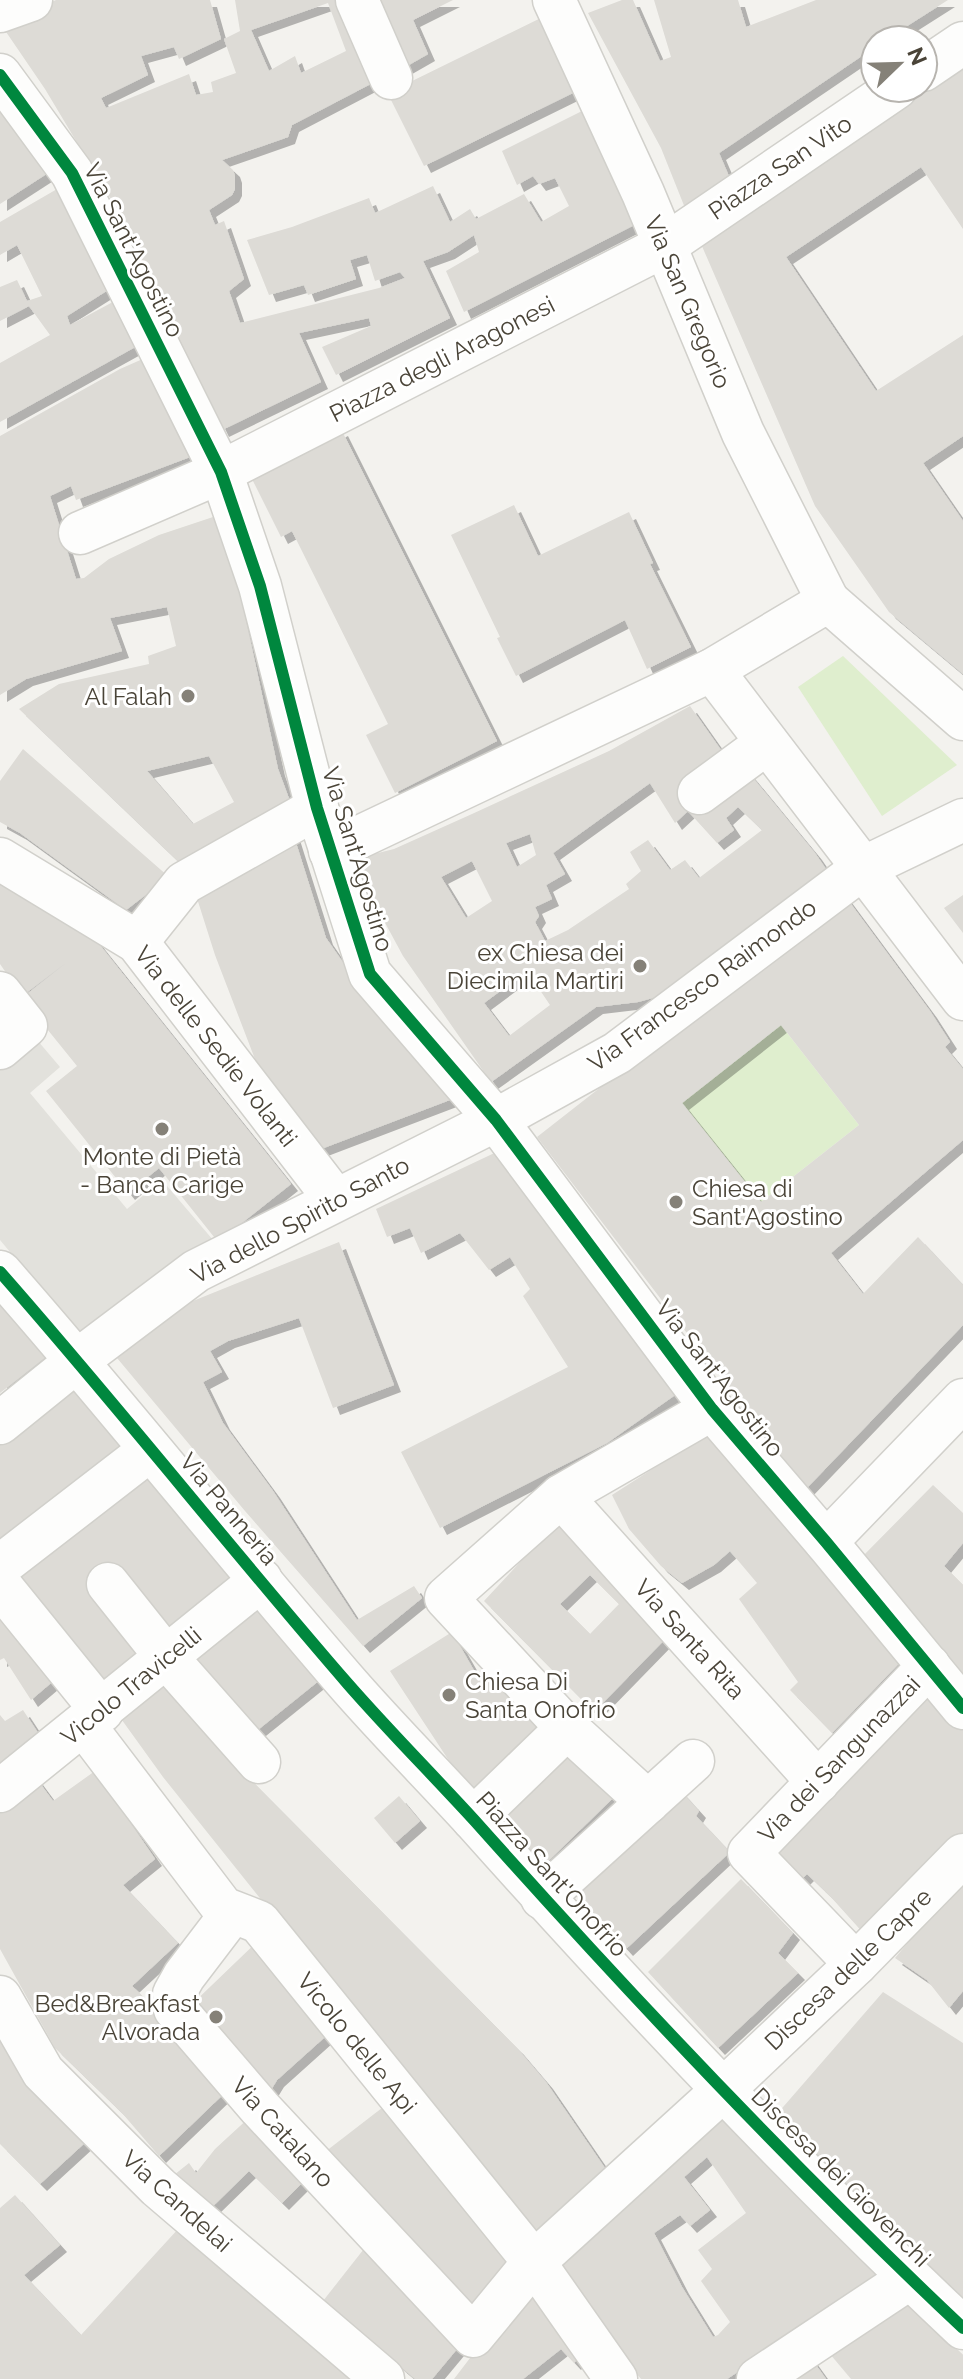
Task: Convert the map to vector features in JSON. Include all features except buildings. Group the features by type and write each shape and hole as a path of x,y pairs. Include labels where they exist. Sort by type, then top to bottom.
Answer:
{"street":[{"path":"0,11 31,0"},
{"path":"357,0 391,78"},
{"name":"Via San Gregorio","path":"554,0 643,193 743,433 828,601"},
{"path":"939,59 963,43"},
{"name":"Via Sant'Agostino","path":"0,75 72,173 221,472 260,586 317,808 370,974 496,1120 712,1409 963,1708"},
{"name":"Piazza San Vito","path":"664,246 873,104"},
{"name":"Piazza degli Aragonesi","path":"80,533 221,472 664,246"},
{"path":"330,851 712,670 828,601 963,719"},
{"path":"712,670 963,999"},
{"path":"699,793 767,743"},
{"path":"137,942 184,883 317,808"},
{"name":"Via Francesco Raimondo","path":"496,1120 617,1053 863,868 963,820"},
{"name":"Via delle Sedie Volanti","path":"0,859 137,942 335,1199"},
{"path":"0,993 26,1026 0,1048"},
{"name":"Via dello Spirito Santo","path":"0,1423 196,1271 496,1120"},
{"name":"Via Panneria","path":"0,1272 78,1360 350,1686"},
{"path":"826,1542 963,1400"},
{"path":"648,1802 567,1728 446,1598 561,1496 712,1409"},
{"path":"0,1566 150,1450"},
{"name":"Via Santa Rita","path":"561,1496 818,1782"},
{"name":"Vicolo Travicelli","path":"0,1791 261,1580"},
{"path":"108,1584 167,1658 259,1762"},
{"name":"Vicolo delle Api","path":"0,1585 223,1908 259,1922 534,2262 616,2379"},
{"name":"Via dei Sangunazzai","path":"856,1964 749,1853 929,1666"},
{"name":"Piazza Sant'Onofrio","path":"350,1686 542,1898 723,2090"},
{"path":"473,1819 567,1728"},
{"path":"542,1898 693,1761"},
{"name":"Discesa delle Capre","path":"473,2336 534,2262 856,1964 963,1855"},
{"name":"Via Catalano","path":"232,1913 184,1976 174,1994 175,2009 260,2108 473,2336"},
{"name":"Via Candelai","path":"0,1997 43,2072 158,2187 383,2379"},
{"name":"Discesa dei Giovenchi","path":"723,2090 963,2328"},
{"path":"758,2379 910,2278"}],"green space":[{"path":"843,656 957,765 882,816 798,687"},
{"path":"781,1025 859,1125 761,1202 682,1103"}],"shaded area":[{"path":"32,1034 60,1067 30,1093 127,1209 162,1180 213,1240 88,1345 0,1240 0,1061"}],"cycle path":[{"path":"0,75 72,173 221,472 260,586 317,808 370,974 496,1120 712,1409 963,1708"},
{"path":"0,1272 379,1719 713,2080 963,2328"}],"place":[{"name":"Al Falah","path":"188,696"},
{"name":"ex Chiesa dei Diecimila Martiri","path":"640,966"},
{"name":"Monte di Pietà - Banca Carige","path":"162,1129"},
{"name":"Chiesa di Sant'Agostino","path":"676,1202"},
{"name":"Chiesa Di Santa Onofrio","path":"449,1695"},
{"name":"Bed&Breakfast Alvorada","path":"216,2017"}]}
